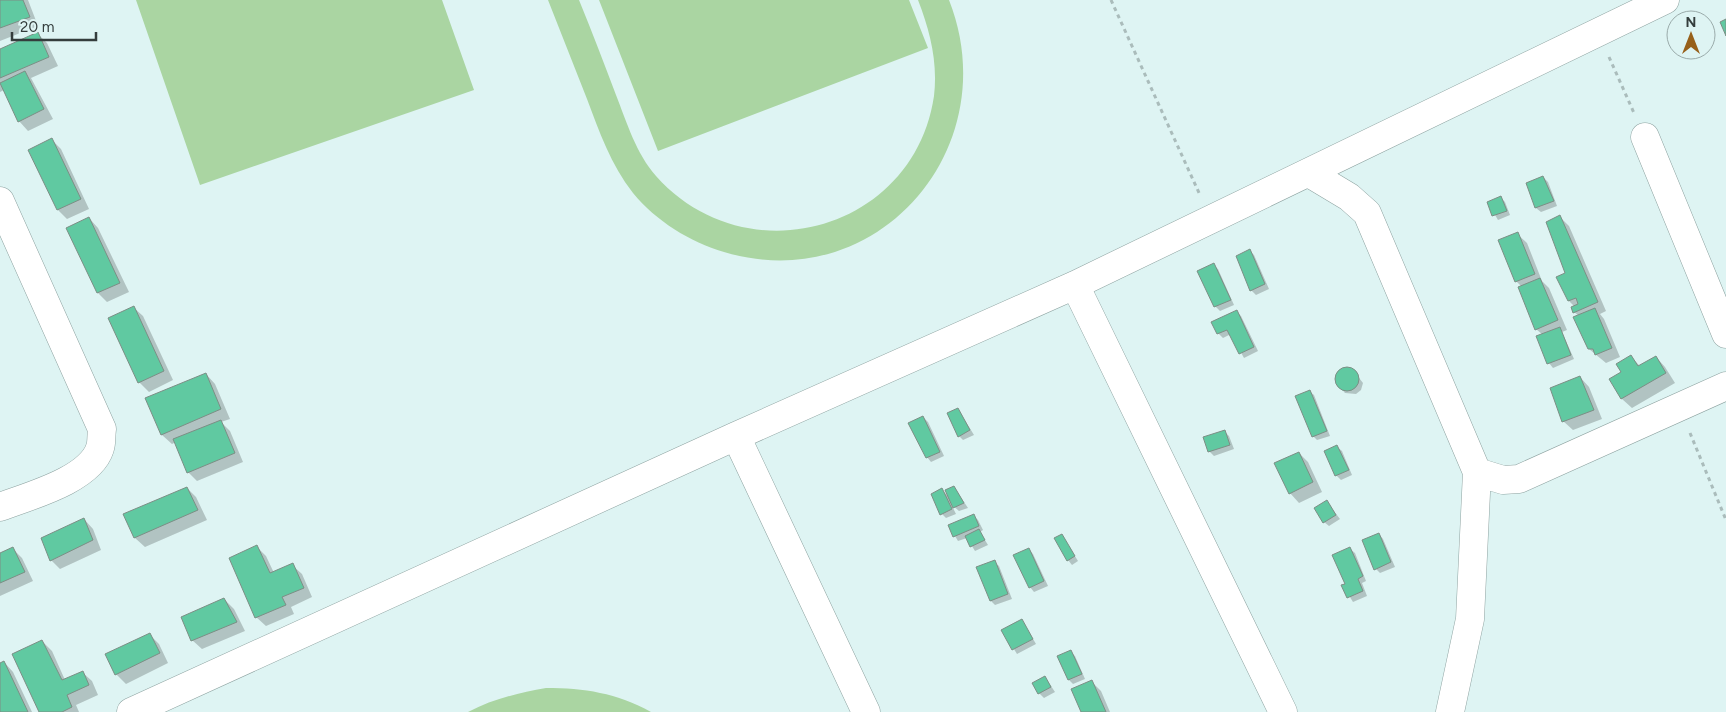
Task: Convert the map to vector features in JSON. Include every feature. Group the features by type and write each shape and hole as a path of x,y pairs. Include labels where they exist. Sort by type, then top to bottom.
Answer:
{"street":[{"path":"131,712 736,436 1076,284 1665,0"},
{"path":"1645,137 1726,334"},
{"path":"1309,173 1349,197 1367,213 1477,472 1470,619 1450,712"},
{"path":"0,200 102,429 100,448 92,463 78,475 0,508"},
{"path":"1076,284 1283,712"},
{"path":"1477,472 1503,480 1519,479 1726,386"},
{"path":"736,436 866,712"}],"path":[{"path":"1111,0 1210,218"},
{"path":"1599,33 1645,137"},
{"path":"1680,406 1726,520"}],"green space":[{"path":"136,0 442,0 474,90 200,185"},
{"path":"548,0 579,0 633,137 643,158 656,176 693,207 735,225 778,231 821,224 861,207 895,180 920,142 934,96 935,71 932,47 918,0 949,0 962,55 960,108 944,156 916,198 878,231 832,253 780,260 724,252 711,248 674,229 652,213 625,182 601,135"},
{"path":"599,0 909,0 928,48 658,151"},
{"path":"546,688 574,689 600,693 626,700 651,712 468,712 506,697"}],"building":[{"path":"0,0 23,0 30,17 0,28"},
{"path":"1726,19 1726,36 1720,22"},
{"path":"38,32 49,57 0,78 0,49"},
{"path":"25,71 44,109 18,122 0,83"},
{"path":"52,138 81,199 57,210 28,150"},
{"path":"1543,176 1554,201 1535,208 1526,183"},
{"path":"1501,196 1507,211 1492,216 1487,202"},
{"path":"1560,215 1598,302 1573,313 1571,307 1578,304 1576,298 1568,301 1556,277 1565,273 1546,222"},
{"path":"89,217 120,283 97,293 66,228"},
{"path":"1518,232 1535,274 1515,282 1498,240"},
{"path":"1250,249 1265,284 1250,291 1236,256"},
{"path":"1214,263 1231,300 1214,307 1197,271"},
{"path":"1540,278 1558,320 1535,330 1518,287"},
{"path":"134,306 164,371 138,383 108,318"},
{"path":"1595,308 1612,348 1595,355 1593,349 1588,349 1573,317"},
{"path":"1237,310 1254,347 1239,354 1227,330 1217,334 1211,322"},
{"path":"1560,327 1571,355 1547,364 1536,336"},
{"path":"1631,355 1638,366 1656,356 1666,373 1621,399 1609,379 1621,372 1616,364"},
{"path":"1347,367 1352,368 1358,374 1358,384 1352,390 1347,391 1342,390 1336,384 1335,379 1336,374 1342,368"},
{"path":"206,373 221,409 161,435 145,398"},
{"path":"1580,376 1594,410 1562,422 1550,388"},
{"path":"1310,390 1327,431 1312,437 1295,396"},
{"path":"958,408 970,430 958,437 947,413"},
{"path":"923,416 940,452 926,458 908,423"},
{"path":"221,420 235,453 187,473 173,439"},
{"path":"1225,430 1230,445 1208,452 1203,437"},
{"path":"1337,445 1349,470 1335,476 1324,451"},
{"path":"1299,452 1313,482 1289,494 1274,463"},
{"path":"954,486 964,503 953,508 945,490"},
{"path":"187,487 198,510 134,538 123,514"},
{"path":"942,488 952,509 940,515 931,494"},
{"path":"1327,500 1336,515 1323,523 1314,508"},
{"path":"974,514 979,526 953,537 948,525"},
{"path":"84,518 93,540 50,561 41,538"},
{"path":"979,529 985,540 970,547 965,536"},
{"path":"1379,533 1391,562 1374,570 1362,540"},
{"path":"1062,534 1075,556 1067,561 1054,538"},
{"path":"257,545 270,573 293,563 304,588 282,597 286,605 255,618 229,558"},
{"path":"13,547 25,572 0,583 0,553"},
{"path":"1350,547 1363,576 1358,579 1363,591 1347,598 1341,585 1345,584 1332,555"},
{"path":"1029,548 1044,581 1029,588 1013,555"},
{"path":"995,560 1008,594 990,601 976,567"},
{"path":"224,598 237,622 191,641 181,617"},
{"path":"1022,619 1033,639 1012,650 1001,630"},
{"path":"150,633 160,653 115,675 105,654"},
{"path":"42,640 62,680 83,671 89,685 67,695 72,707 62,712 39,712 12,654"},
{"path":"1071,650 1082,674 1068,680 1057,656"},
{"path":"4,661 28,712 0,712 0,663"},
{"path":"1045,676 1051,687 1038,694 1032,683"},
{"path":"1092,680 1106,712 1081,712 1071,689"}]}
